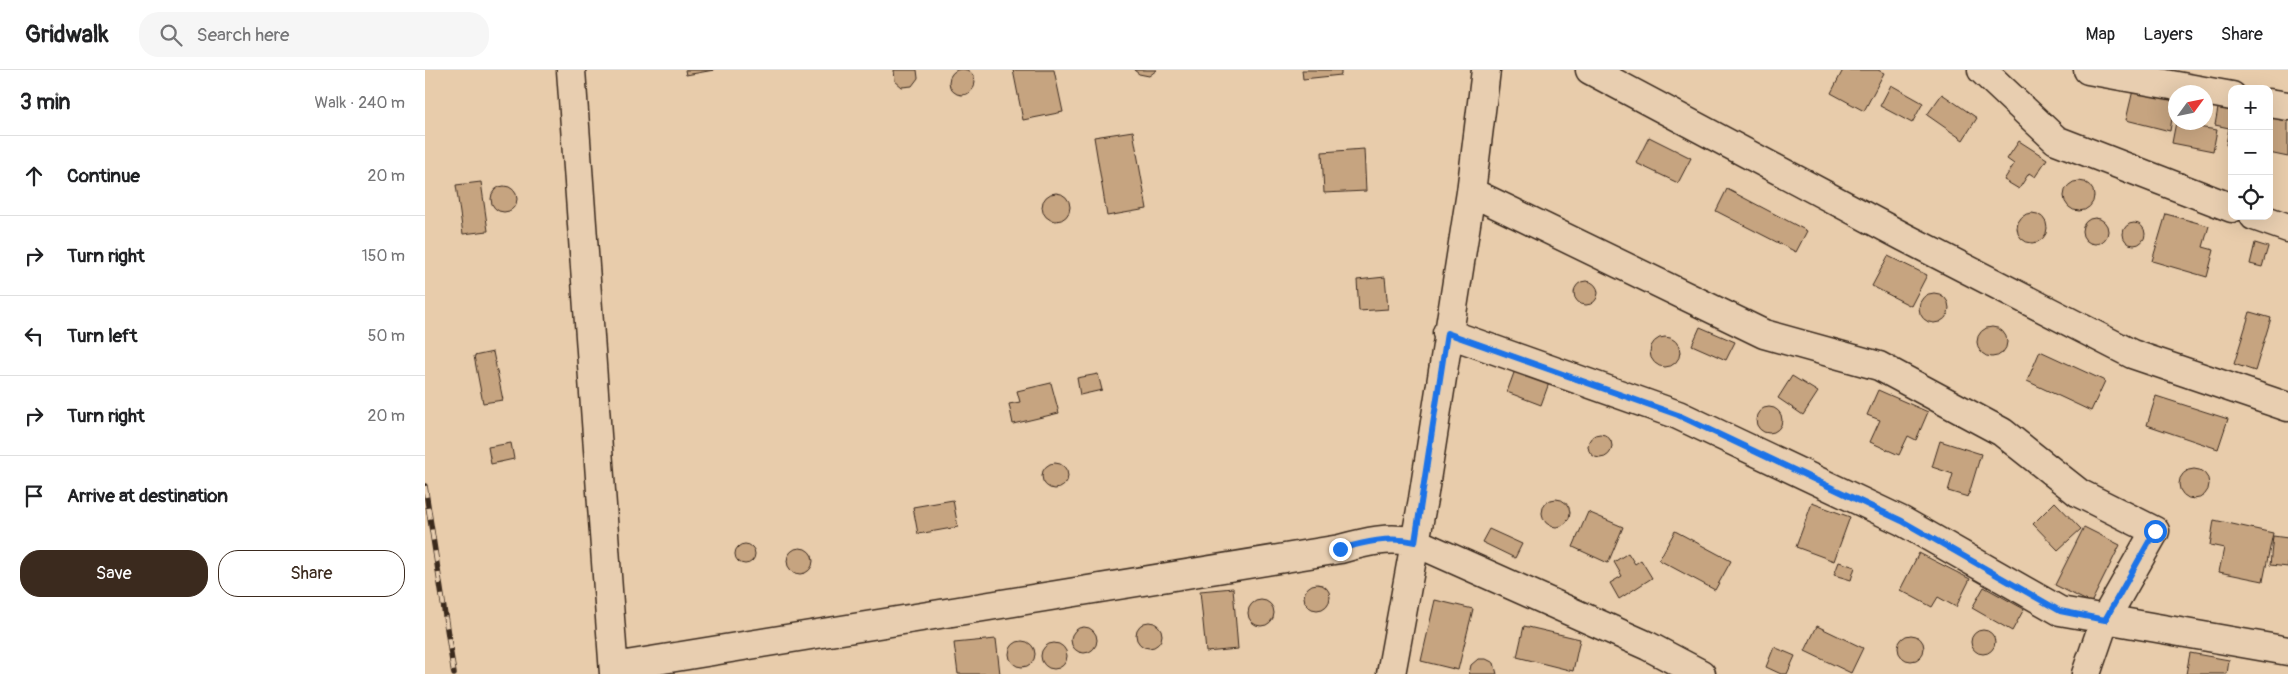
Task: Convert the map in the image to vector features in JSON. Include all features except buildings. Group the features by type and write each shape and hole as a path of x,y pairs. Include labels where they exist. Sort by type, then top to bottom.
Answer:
{"street":[{"path":"571,70 614,671 1340,549 1362,542 1387,539 1415,542 1648,646 1701,674"},
{"path":"1391,674 1415,542 1471,192 1486,70"},
{"path":"1590,70 1903,237 2132,354 2288,407"},
{"path":"1983,70 2056,140 2228,206"},
{"path":"2088,70 2228,95"},
{"path":"2273,104 2288,106"},
{"path":"1471,192 1764,334 1879,366 2002,432 2079,494 2155,531 2105,620 2086,674"},
{"path":"2265,220 2288,228"},
{"path":"1447,333 1678,415 1902,521 2060,611 2288,651"}],"railway":[{"path":"425,486 454,674"}],"route":[{"path":"1340,549 1362,542 1387,539 1415,542 1447,333 1678,415 1902,521 2060,611 2105,620 2155,531"}]}
